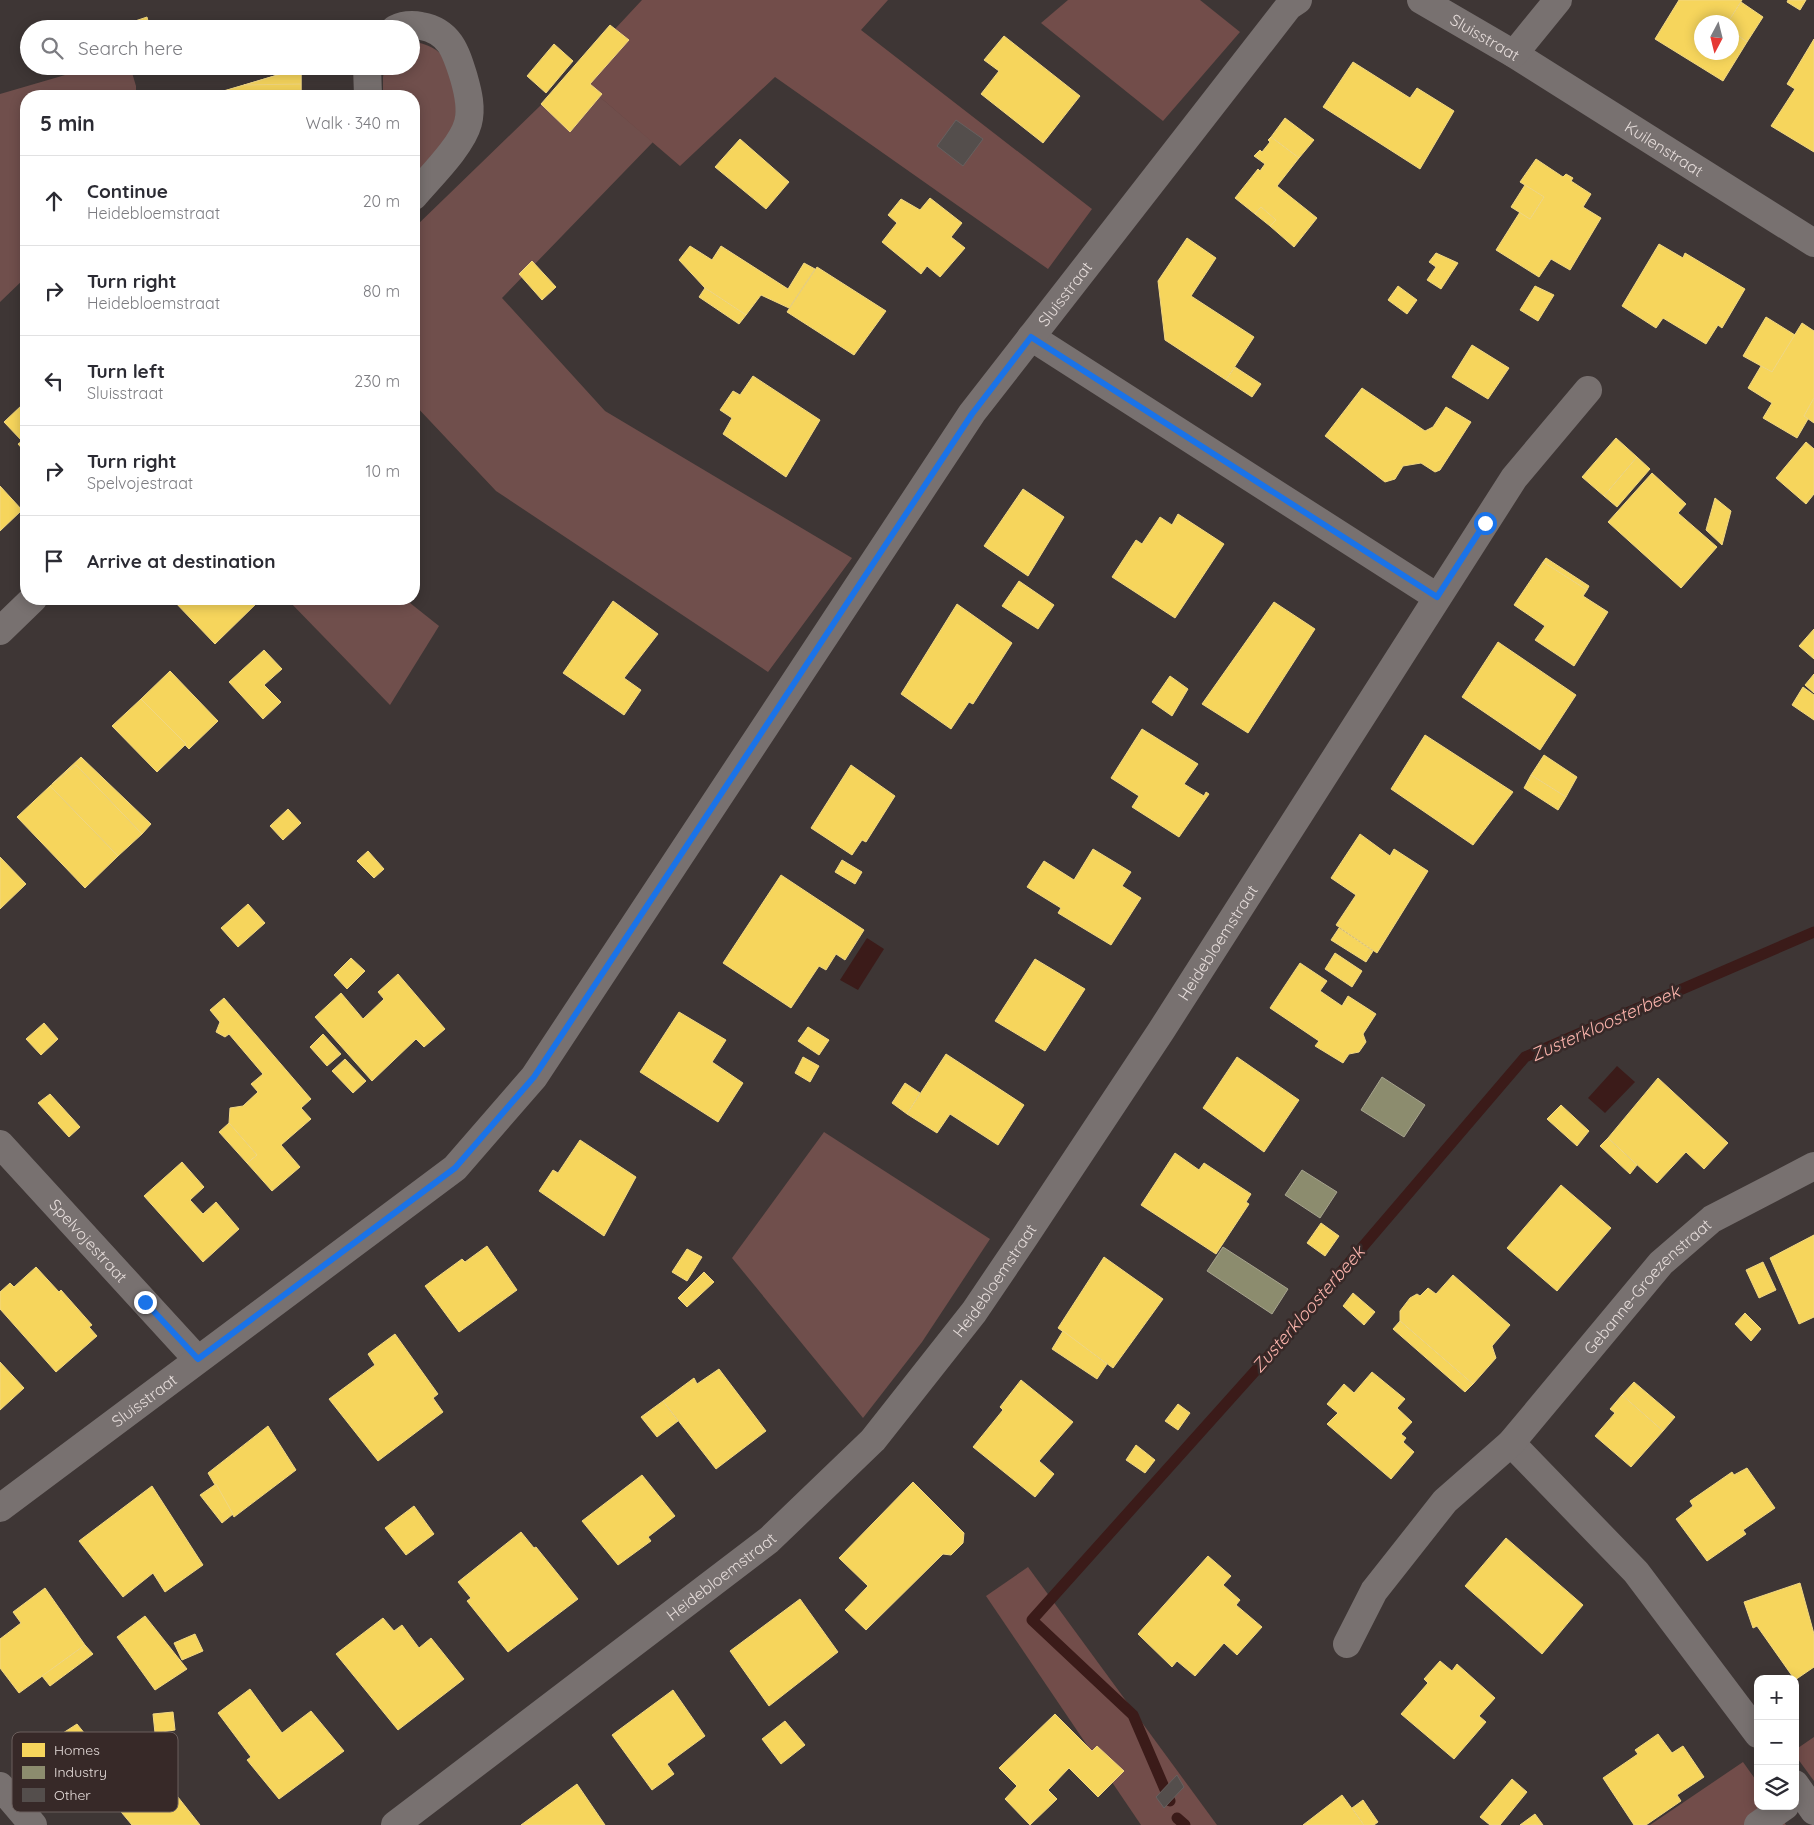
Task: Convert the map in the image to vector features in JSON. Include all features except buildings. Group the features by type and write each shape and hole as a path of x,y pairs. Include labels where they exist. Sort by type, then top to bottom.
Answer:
{"street":[{"name":"Sluisstraat","path":"0,1508 455,1168 534,1077 966,422 1289,6 1298,0"},
{"name":"Sluisstraat","path":"1421,0 1514,54 1558,0"},
{"path":"420,26 434,28 447,38 458,56 470,107 468,124 459,142 420,189"},
{"name":"Kuilenstraat","path":"1514,54 1814,243"},
{"path":"367,75 368,90"},
{"path":"1031,337 1437,597"},
{"name":"Heidebloemstraat","path":"395,1825 769,1540 873,1440 974,1312 991,1287 1161,1031 1514,478 1588,390"},
{"path":"0,630 27,605"},
{"name":"Spelvojestraat","path":"0,1144 198,1359"},
{"name":"Gebanne-Groezenstraat","path":"1347,1644 1374,1591 1445,1501 1511,1443 1661,1262 1712,1219 1814,1166"},
{"path":"1511,1443 1636,1572 1754,1729"},
{"path":"0,1786 12,1800"},
{"path":"1758,1825 1801,1797"},
{"path":"22,1812 33,1825"}],"shaded area":[{"path":"642,0 888,0 861,30 1092,209 1048,269 775,77 680,166 573,74"},
{"path":"1068,0 1200,0 1240,32 1163,121 1041,23"},
{"path":"420,43 436,50 446,61 455,91 455,123 440,149 420,172 420,90 383,90 383,75 420,75"},
{"path":"573,74 653,142 502,298 605,411 852,558 768,672 496,491 420,410 420,222"},
{"path":"65,75 133,75 136,86 136,90 20,90 20,283 0,302 0,94"},
{"path":"293,605 413,605 439,626 390,705"},
{"path":"867,938 884,949 858,990 840,980"},
{"path":"1617,1066 1635,1082 1605,1113 1588,1098"},
{"path":"824,1132 990,1239 922,1342 863,1418 732,1258"},
{"path":"1028,1567 1217,1825 1141,1825 986,1596"},
{"path":"1814,1737 1814,1781 1799,1760 1799,1747"},
{"path":"1743,1762 1754,1777 1754,1810 1776,1810 1786,1825 1650,1825"}],"waterway":[{"name":"Zusterkloosterbeek","path":"1170,1801 1133,1715 1032,1620 1283,1340 1525,1057 1814,932"},
{"name":"Zusterkloosterbeek","path":"1177,1818 1185,1825"}],"route":[{"path":"145,1302 198,1359 455,1168 534,1077 972,414 1031,337 1437,597 1485,523"}]}
